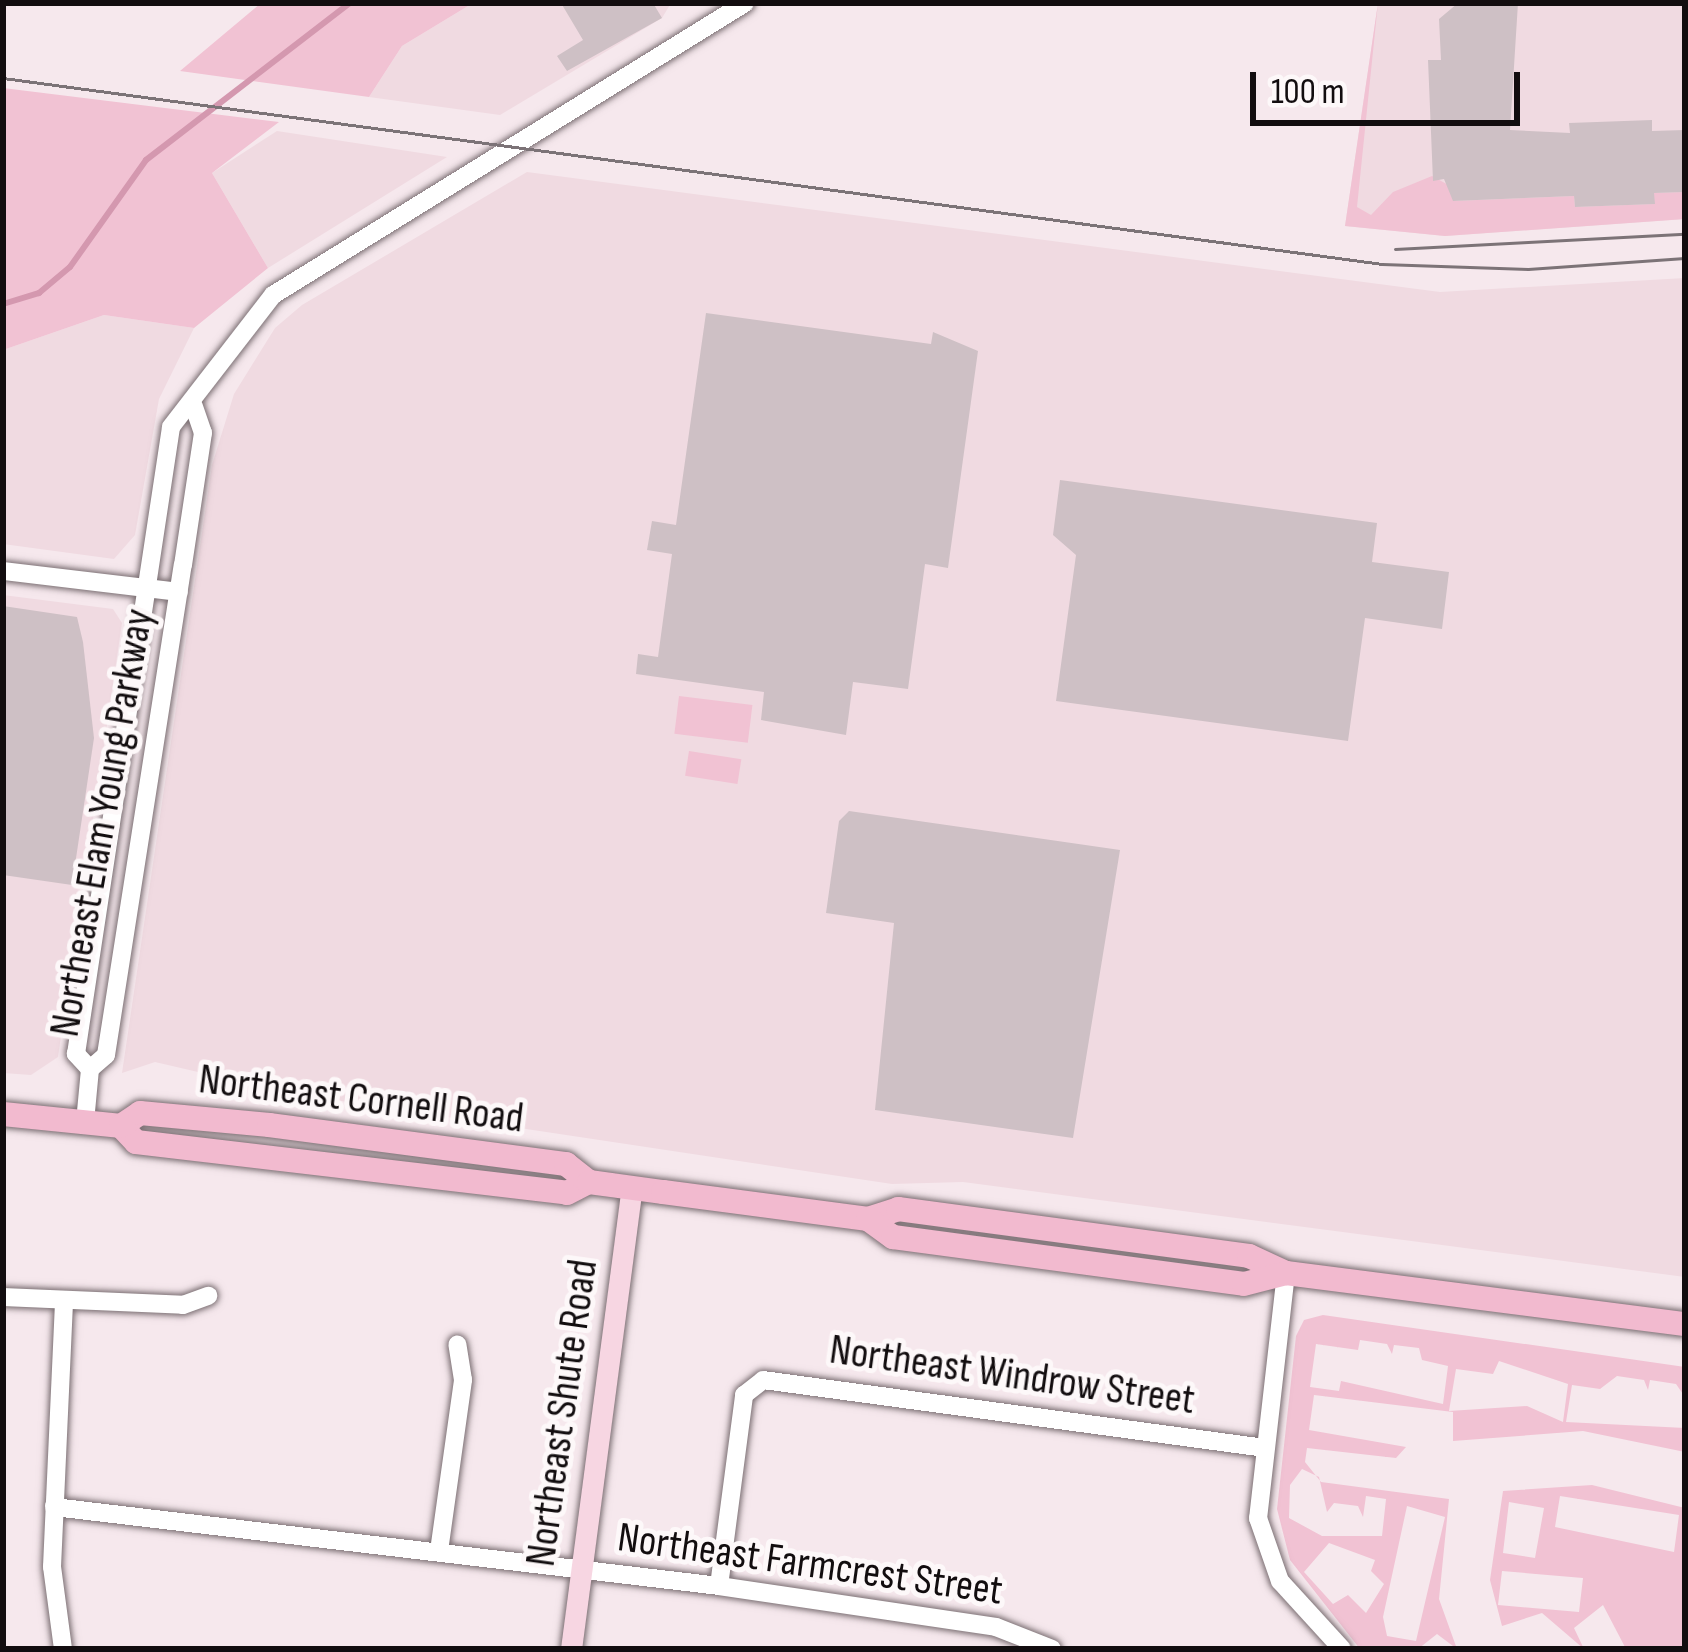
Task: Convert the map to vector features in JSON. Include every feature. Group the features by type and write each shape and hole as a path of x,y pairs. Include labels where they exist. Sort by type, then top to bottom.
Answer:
{"highway":[{"name":"Northeast Cornell Road","path":"3,1114 122,1126 136,1142 567,1193 589,1182 868,1219 898,1209 1250,1256 1286,1274 1685,1324"}],"main road":[{"name":"Northeast Shute Road","path":"571,1649 632,1187"}],"street":[{"path":"701,3 712,23"},
{"name":"Northeast Elam Young Parkway","path":"194,407 203,433 179,592 106,1055 90,1069 76,1054 171,427 194,407 228,343 273,295 745,3"},
{"path":"3,571 179,592"},
{"path":"85,1122 90,1069"},
{"path":"1286,1274 1258,1518 1280,1581 1342,1649"},
{"path":"3,1297 183,1305 208,1296"},
{"path":"63,1649 52,1606 64,1301"},
{"path":"439,1551 463,1380 458,1344"},
{"name":"Northeast Windrow Street","path":"719,1586 749,1383 1265,1448"},
{"name":"Northeast Farmcrest Street","path":"54,1507 719,1586 996,1627 1052,1649"}],"shaded area":[{"path":"261,3 473,3 402,46 369,97 180,71"},
{"path":"473,3 671,3 662,18 500,115 369,97 402,46"},
{"path":"1378,3 1685,3 1685,219 1445,236 1345,226"},
{"path":"1378,3 1357,207 1371,215 1393,192 1432,176 1452,187 1454,201 1574,196 1575,207 1654,204 1654,193 1685,192 1685,219 1445,236 1345,226"},
{"path":"3,88 279,122 212,173 268,268 194,328 104,315 3,350"},
{"path":"277,131 447,157 268,268 212,173"},
{"path":"527,172 1440,292 1685,278 1685,1277 963,1182 892,1184 288,1093 155,1062 122,1073 212,465 234,394 275,328 302,305"},
{"path":"104,315 194,328 159,399 135,535 114,559 3,544 3,350"},
{"path":"3,595 113,609 122,623 58,1057 31,1075 3,1073"},
{"path":"679,696 752,705 748,743 674,734"},
{"path":"689,751 741,759 737,784 685,776"},
{"path":"1323,1315 1685,1367 1685,1397 1676,1384 1650,1380 1648,1390 1644,1380 1617,1376 1600,1389 1572,1385 1566,1422 1685,1428 1685,1452 1583,1431 1453,1441 1453,1412 1314,1395 1309,1430 1406,1447 1396,1458 1307,1448 1305,1462 1316,1475 1302,1469 1290,1485 1289,1518 1322,1536 1382,1536 1386,1499 1366,1496 1363,1517 1358,1506 1334,1503 1327,1512 1320,1481 1449,1499 1439,1599 1457,1649 1437,1634 1418,1649 1360,1649 1290,1560 1277,1509 1296,1336 1304,1320","holes":["1360,1340 1387,1344 1392,1354 1394,1345 1419,1348 1422,1360 1448,1366 1443,1404 1341,1381 1339,1391 1310,1387 1316,1344 1358,1350","1499,1361 1568,1384 1563,1422 1527,1406 1449,1411 1456,1369 1493,1374","1407,1506 1445,1517 1416,1641 1387,1636 1383,1617","1329,1543 1375,1560 1371,1571 1384,1584 1366,1613 1348,1595 1333,1604 1304,1572"]},
{"path":"1592,1485 1685,1508 1685,1649 1626,1649 1603,1605 1574,1628 1584,1649 1542,1613 1502,1626 1490,1580 1503,1491","holes":["1560,1496 1679,1515 1674,1552 1555,1527","1509,1502 1544,1508 1535,1558 1503,1553","1502,1571 1583,1578 1579,1612 1498,1605"]}],"building":[{"path":"561,3 653,3 662,18 567,71 557,56 583,40"},
{"path":"1458,3 1518,3 1510,130 1570,133 1569,123 1652,120 1652,131 1685,130 1685,192 1654,193 1655,204 1575,207 1574,196 1453,201 1444,179 1433,181 1428,60 1441,60 1439,19"},
{"path":"706,313 931,344 933,332 978,351 948,568 925,564 908,689 853,682 846,735 761,720 764,692 636,674 638,654 658,657 672,554 647,550 652,521 676,525"},
{"path":"1060,480 1377,523 1372,562 1449,572 1442,629 1365,618 1348,741 1056,701 1076,555 1053,535"},
{"path":"3,606 77,617 94,738 72,885 3,875"},
{"path":"849,811 1120,850 1073,1138 875,1110 894,923 826,913 839,821"}],"waterway":[{"path":"3,304 39,293 70,267 146,160 350,3"}],"tram line":[{"path":"3,78 1382,264 1528,269 1685,258"},
{"path":"1395,249 1685,234"}]}
